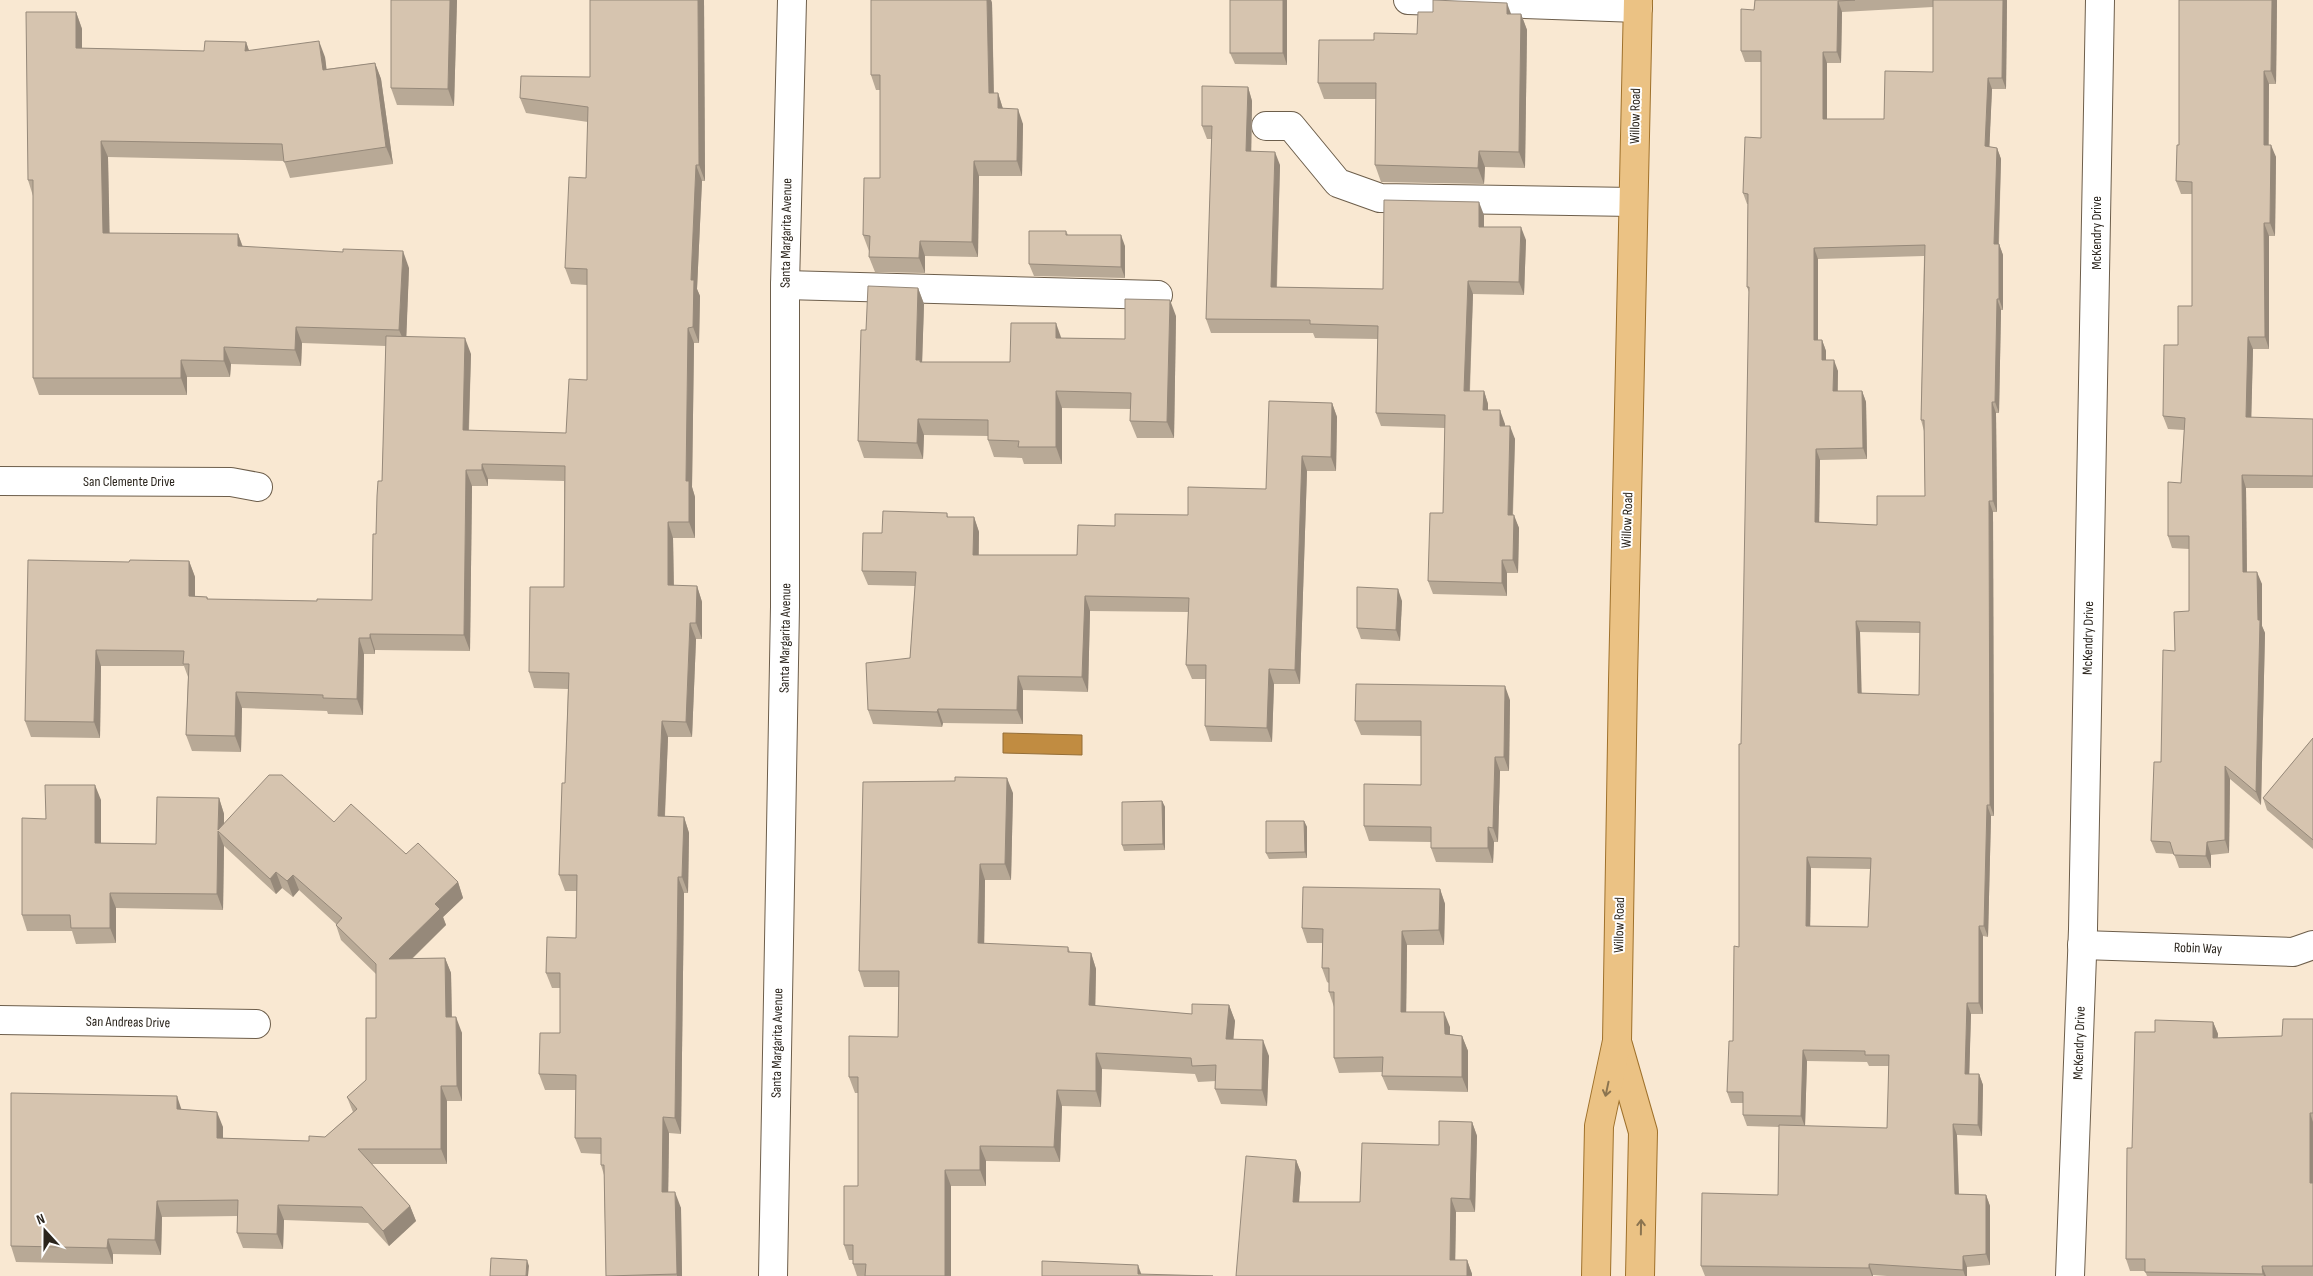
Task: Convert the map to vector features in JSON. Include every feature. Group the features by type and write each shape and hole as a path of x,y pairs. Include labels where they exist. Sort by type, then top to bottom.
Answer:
{"main road":[{"name":"Willow Road","path":"1596,1276 1599,1126 1617,1041 1638,4"},
{"name":"Willow Road","path":"1617,1041 1643,1132 1640,1276"}],"street":[{"name":"Santa Margarita Avenue","path":"774,1276 786,607 785,285 792,0"},
{"path":"1408,0 1638,4"},
{"name":"McKendry Drive","path":"2070,1276 2082,945 2100,0"},
{"path":"1266,126 1292,126 1338,183 1380,198 1633,202"},
{"path":"785,285 1158,295"},
{"name":"San Clemente Drive","path":"0,481 231,482 258,487"},
{"name":"Robin Way","path":"2082,945 2293,952 2313,945"},
{"name":"San Andreas Drive","path":"0,1020 256,1024"}],"shaded area":[{"path":"1003,733 1082,735 1082,755 1003,753"}],"building":[{"path":"391,0 450,0 448,89 391,88"},
{"path":"590,0 698,0 699,165 696,165 691,280 694,280 693,327 688,328 686,481 689,481 689,522 668,522 668,585 697,586 696,623 690,623 686,722 662,721 658,816 684,817 682,877 678,877 675,1118 663,1117 662,1192 675,1192 677,1274 606,1276 604,1165 601,1165 601,1138 575,1138 576,1075 539,1074 540,1033 560,1033 560,973 546,973 547,937 576,938 577,875 559,875 562,783 565,783 569,673 529,672 530,587 564,587 565,466 482,464 482,470 466,470 464,635 370,634 370,638 359,638 357,699 323,698 323,695 236,692 235,736 186,735 189,664 183,664 184,651 96,650 94,722 25,721 28,560 189,561 189,596 207,597 207,599 372,600 373,534 376,534 378,481 382,481 386,336 465,338 463,430 566,433 569,379 587,380 587,269 565,268 569,177 586,178 588,107 520,98 521,76 590,77"},
{"path":"871,0 987,0 989,93 998,93 998,108 1018,109 1017,161 974,161 972,242 920,241 919,258 869,257 870,236 863,235 864,178 880,178 880,75 871,75"},
{"path":"1230,0 1283,0 1283,53 1230,53"},
{"path":"1433,0 1507,3 1507,14 1521,14 1519,152 1479,151 1478,168 1375,165 1376,83 1318,83 1319,40 1374,40 1374,33 1417,34 1418,12 1433,12"},
{"path":"1755,0 1855,0 1838,1 1837,52 1823,52 1823,119 1884,119 1885,71 1933,72 1933,0 2003,0 2002,78 1988,78 1985,146 1997,148 1994,244 1999,244 1999,299 1997,299 1995,402 1992,402 1993,501 1989,501 1990,805 1987,805 1984,926 1979,926 1979,1003 1967,1003 1965,1074 1979,1074 1978,1125 1953,1124 1955,1194 1986,1195 1986,1254 1963,1256 1963,1270 1869,1264 1869,1268 1701,1266 1702,1193 1778,1195 1779,1125 1887,1128 1889,1055 1865,1055 1865,1051 1803,1050 1801,1116 1743,1115 1743,1092 1727,1092 1729,1041 1733,1041 1734,946 1739,947 1739,744 1741,744 1749,287 1747,287 1748,194 1743,193 1745,137 1761,138 1761,51 1741,51 1741,9 1754,10","holes":["1925,245 1921,420 1924,420 1925,496 1877,496 1877,525 1815,522 1816,449 1863,448 1862,391 1833,391 1834,360 1822,360 1822,340 1814,340 1814,248","1856,621 1920,622 1919,695 1858,693","1807,857 1871,858 1868,927 1806,926"]},
{"path":"2179,0 2272,0 2271,71 2264,71 2264,145 2271,145 2270,223 2264,223 2265,337 2248,337 2246,417 2313,419 2313,476 2242,475 2243,572 2257,572 2258,620 2260,620 2256,792 2225,766 2225,840 2207,842 2206,856 2174,855 2170,842 2151,841 2154,762 2161,762 2163,650 2175,651 2174,612 2189,611 2189,536 2168,536 2168,482 2181,483 2185,418 2163,416 2164,345 2178,345 2178,306 2192,306 2192,182 2176,181 2177,145 2179,145"},
{"path":"26,12 76,12 76,48 204,51 205,41 246,42 245,51 319,41 323,70 375,63 386,147 284,162 282,144 101,141 103,233 238,234 238,246 343,252 343,249 403,251 399,330 296,327 295,350 224,347 224,361 181,360 181,378 33,378 33,180 28,180"},
{"path":"1202,86 1248,87 1246,151 1275,152 1271,287 1383,289 1384,200 1479,202 1479,227 1521,227 1519,282 1468,281 1464,391 1484,391 1483,410 1500,410 1500,426 1510,426 1508,515 1514,515 1513,560 1502,560 1502,583 1428,581 1430,513 1443,513 1445,415 1376,413 1378,326 1310,324 1310,320 1206,319 1212,126 1202,126"},
{"path":"1029,231 1066,231 1066,235 1121,235 1121,267 1029,264"},
{"path":"868,286 918,288 916,360 920,360 920,362 1010,362 1011,323 1056,323 1056,338 1125,339 1125,299 1170,300 1167,422 1130,421 1131,393 1056,391 1056,447 1018,447 1019,441 988,440 988,420 918,419 917,443 858,441 861,330 866,330"},
{"path":"1269,401 1332,403 1331,457 1302,456 1295,670 1269,669 1267,728 1205,726 1206,665 1186,665 1189,598 1085,596 1082,677 1018,676 1017,710 938,709 937,712 868,710 866,663 910,658 916,572 862,571 863,533 882,533 883,511 947,513 947,517 974,517 973,555 1077,555 1078,525 1115,526 1115,514 1188,515 1188,487 1266,489"},
{"path":"1357,587 1398,589 1396,630 1357,628"},
{"path":"1356,684 1505,686 1504,757 1495,757 1493,828 1488,827 1488,848 1431,848 1431,827 1364,826 1364,784 1421,785 1421,721 1355,721"},
{"path":"2313,738 2313,840 2263,798"},
{"path":"269,775 282,775 334,822 351,804 406,854 418,843 458,882 435,904 440,909 389,959 445,958 446,1017 456,1017 457,1086 441,1086 441,1149 358,1149 410,1206 383,1231 362,1207 278,1205 277,1234 237,1233 238,1200 157,1201 155,1240 108,1239 107,1248 11,1246 11,1093 177,1096 177,1109 217,1112 217,1138 309,1141 309,1136 325,1137 357,1109 347,1097 366,1080 366,1018 376,1018 376,964 336,925 342,918 293,875 287,881 276,872 270,879 218,831 217,894 110,893 110,928 71,928 70,915 22,915 22,818 46,819 45,785 95,785 95,843 156,844 157,797 219,798 218,830"},
{"path":"955,777 1007,778 1005,864 980,864 978,943 1068,947 1068,952 1091,953 1089,1005 1192,1014 1192,1004 1229,1005 1226,1039 1263,1040 1262,1090 1215,1089 1216,1065 1192,1066 1191,1058 1096,1053 1096,1091 1057,1090 1054,1147 980,1146 980,1170 945,1170 945,1276 865,1276 866,1264 853,1264 853,1245 844,1245 844,1186 858,1186 858,1077 849,1077 849,1036 898,1037 899,971 859,971 863,782 955,781"},
{"path":"1162,801 1163,844 1122,845 1122,802"},
{"path":"1266,821 1304,821 1305,852 1266,853"},
{"path":"1303,887 1440,889 1439,930 1402,931 1401,1012 1444,1012 1445,1034 1462,1036 1462,1077 1382,1076 1383,1057 1334,1058 1334,992 1329,992 1329,968 1322,968 1323,929 1302,928"},
{"path":"2283,1019 2313,1019 2313,1113 2310,1113 2310,1183 2313,1183 2313,1266 2262,1266 2263,1274 2145,1272 2145,1259 2126,1259 2127,1148 2132,1148 2135,1032 2155,1032 2155,1020 2213,1022 2213,1038 2282,1036"},
{"path":"1439,1121 1472,1122 1470,1199 1451,1198 1450,1260 1467,1260 1467,1276 1236,1276 1246,1156 1296,1160 1293,1202 1360,1202 1362,1143 1439,1145"},
{"path":"491,1258 527,1260 526,1276 490,1276"},
{"path":"1042,1261 1138,1265 1138,1274 1213,1276 1042,1276"}]}
